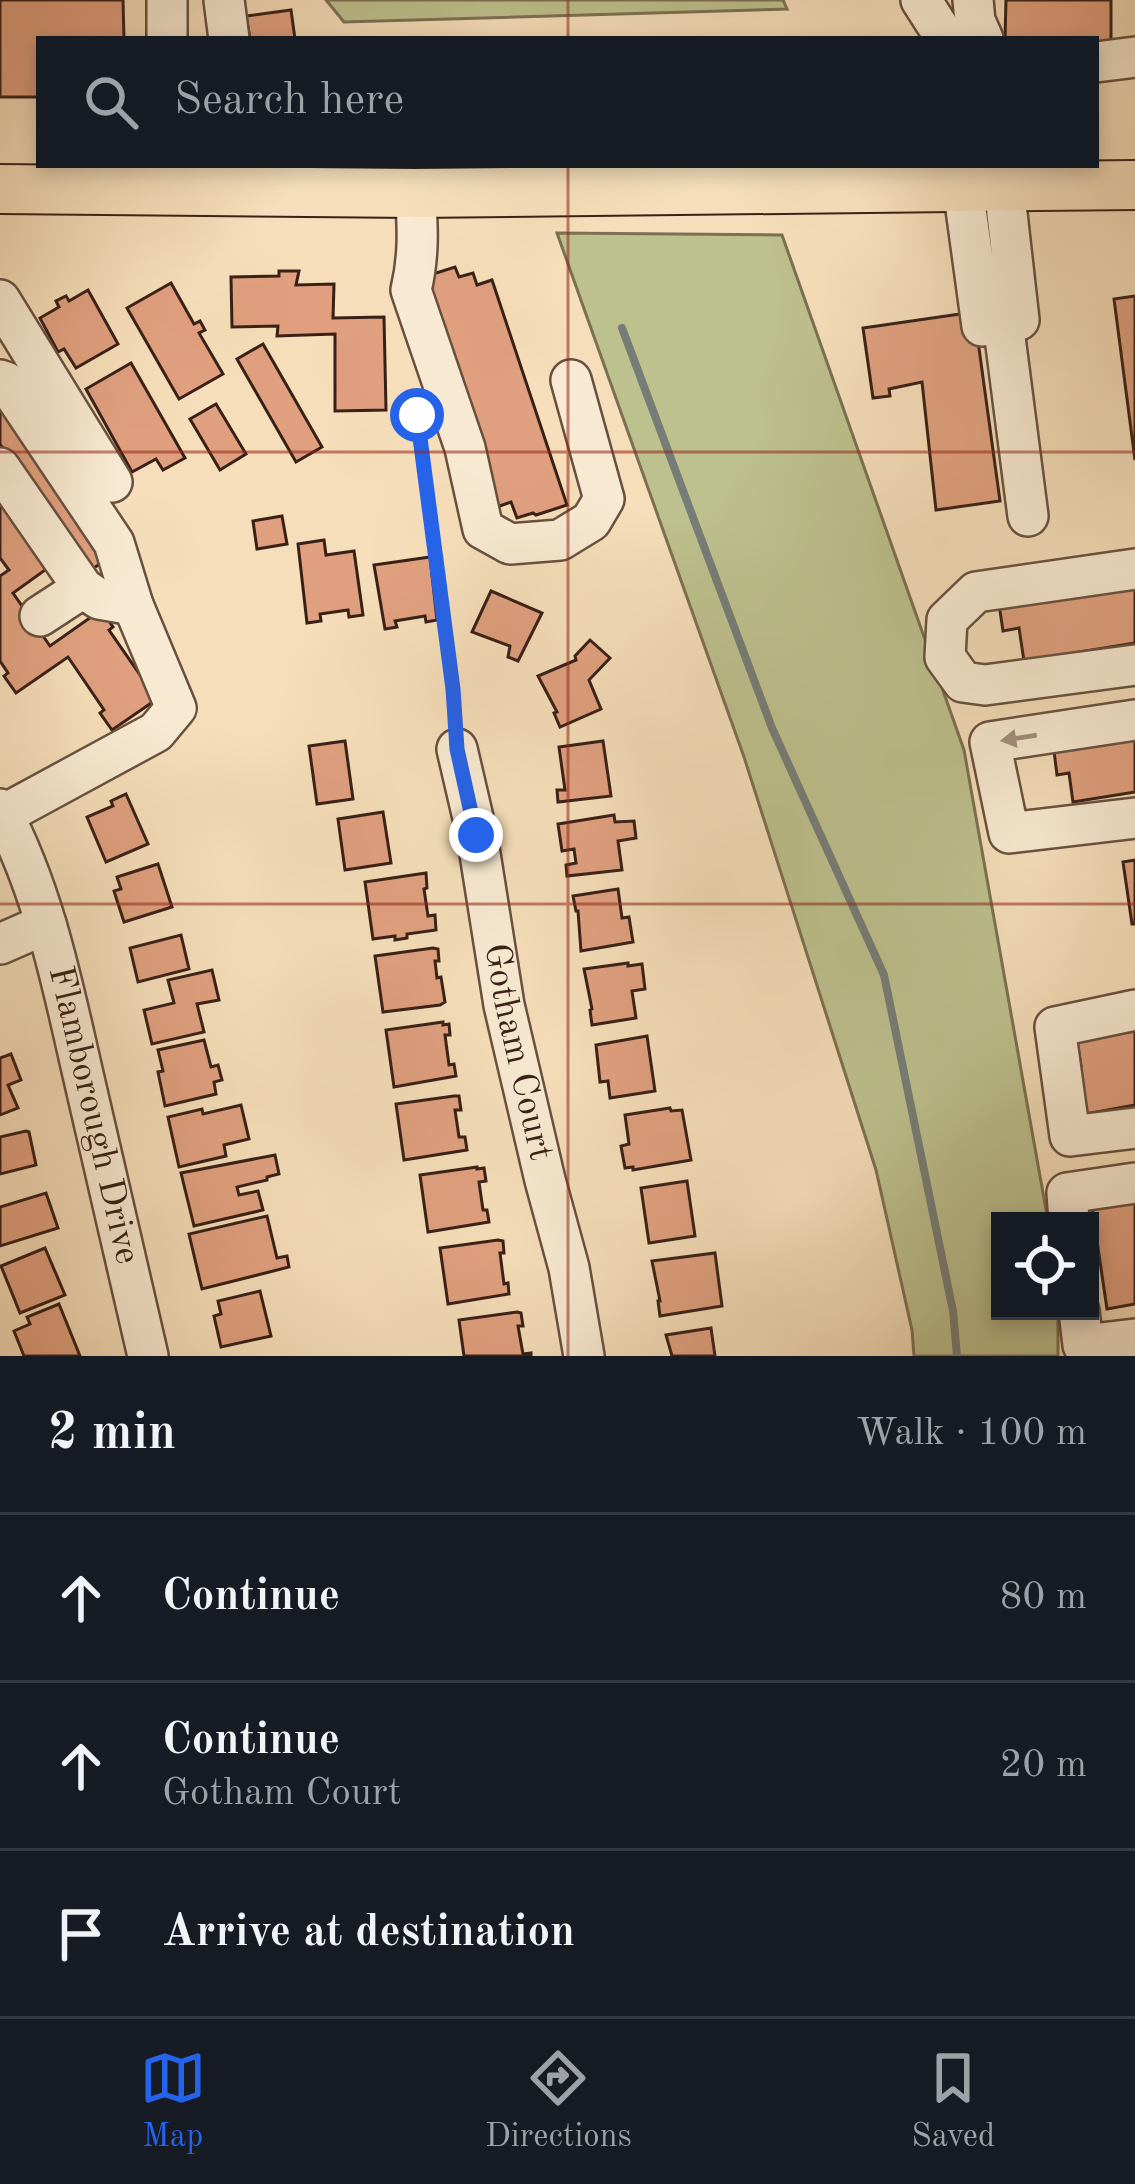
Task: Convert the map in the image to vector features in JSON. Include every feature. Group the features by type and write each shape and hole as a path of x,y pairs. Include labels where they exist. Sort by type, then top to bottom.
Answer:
{"main road":[{"path":"0,189 190,178 415,193 1135,185"}],"street":[{"path":"167,0 167,36"},
{"path":"224,0 229,36"},
{"path":"922,0 946,36"},
{"path":"945,0 948,36"},
{"path":"974,0 974,21 982,36"},
{"path":"984,187 982,326 1003,322 1028,516"},
{"path":"415,193 418,231 411,290 465,448 483,529 510,544 523,530 560,540 590,521 604,499 571,380"},
{"path":"0,299 112,482"},
{"path":"0,380 114,543 176,708 156,732 2,812"},
{"path":"0,468 83,588 99,599 134,605"},
{"path":"1135,568 976,592 947,620 945,657 963,682 985,685 1135,665"},
{"path":"40,616 83,588"},
{"path":"1135,719 991,742 1009,833 1135,818"},
{"name":"Gotham Court","path":"457,749 504,1005 569,1268 584,1356"},
{"name":"Flamborough Drive","path":"2,812 46,924 148,1356"},
{"path":"0,944 46,924"},
{"path":"1135,1010 1055,1027 1070,1136 1135,1128"},
{"path":"1068,1212 1067,1193 1135,1183"},
{"path":"1080,1320 1083,1345 1135,1339"}],"path":[{"path":"417,415 457,749"}],"green space":[{"path":"326,0 783,0 787,9 344,22"},
{"path":"557,233 782,235 964,750 1046,1212 991,1212 991,1320 1058,1320 1058,1356 914,1356 876,1170 744,757"}],"building":[{"path":"0,0 123,0 124,36 36,36 36,97 0,97"},
{"path":"1006,0 1111,0 1111,44 1099,44 1099,36 1005,36"},
{"path":"291,10 295,36 249,36 246,16"},
{"path":"455,267 459,277 473,273 477,285 492,280 567,505 517,518 511,502 494,508 417,279"},
{"path":"279,271 299,271 296,285 334,284 333,318 384,317 386,410 335,411 335,334 277,336 278,326 232,327 231,277 279,276"},
{"path":"171,283 194,324 200,321 205,330 199,333 223,374 179,399 127,308"},
{"path":"88,290 118,344 76,368 64,349 58,352 40,318 59,307 56,301 66,296 69,301"},
{"path":"1135,296 1135,460 1114,299"},
{"path":"974,312 1000,501 936,510 922,382 873,398 863,328"},
{"path":"263,344 322,447 296,462 237,359"},
{"path":"131,363 185,458 163,470 156,459 132,472 86,389"},
{"path":"0,396 110,557 88,572 0,444"},
{"path":"216,404 246,454 220,470 190,419"},
{"path":"0,476 59,560 13,593 50,646 101,610 113,627 109,630 160,697 112,730 68,657 16,693 4,676 8,673 0,661 0,576 9,570 0,558"},
{"path":"282,516 287,544 257,549 253,521"},
{"path":"324,540 326,555 354,551 363,615 349,617 348,610 320,614 321,621 307,623 298,544"},
{"path":"430,557 437,620 426,622 425,616 395,621 397,627 385,629 374,565"},
{"path":"1135,582 1135,643 1024,661 1019,628 1003,631 999,604"},
{"path":"491,591 542,613 518,661 508,657 510,646 472,632"},
{"path":"590,640 610,658 589,680 601,709 560,727 538,676 576,660"},
{"path":"1135,730 1135,792 1073,802 1069,773 1057,775 1053,743"},
{"path":"345,741 353,799 317,804 309,746"},
{"path":"603,741 611,796 558,802 557,790 565,790 559,747"},
{"path":"126,794 148,844 106,862 87,817 113,806 111,801"},
{"path":"383,812 391,863 345,870 338,819"},
{"path":"614,815 615,822 634,821 636,838 618,841 622,870 567,876 566,865 576,863 574,849 562,851 558,824"},
{"path":"1135,860 1135,924 1132,924 1123,862"},
{"path":"158,864 172,907 124,922 114,891 121,889 117,877"},
{"path":"426,873 428,916 435,915 436,930 395,940 395,936 373,939 365,882"},
{"path":"618,889 622,918 629,917 633,942 581,951 573,896"},
{"path":"181,935 189,969 138,982 130,948"},
{"path":"438,949 437,978 441,977 445,1002 383,1012 375,956"},
{"path":"642,964 645,989 632,991 636,1018 592,1025 584,969"},
{"path":"212,970 219,1000 197,1004 204,1032 152,1044 144,1010 174,1003 168,980"},
{"path":"449,1024 450,1035 445,1035 449,1065 454,1064 456,1076 394,1087 386,1030"},
{"path":"1135,1031 1135,1105 1075,1116 1066,1069 1081,1066 1077,1042"},
{"path":"647,1036 655,1091 610,1098 608,1081 600,1082 596,1045"},
{"path":"204,1040 211,1067 218,1065 222,1080 214,1082 216,1094 165,1106 158,1050"},
{"path":"11,1054 21,1080 8,1085 18,1108 0,1115 0,1058"},
{"path":"459,1096 461,1110 455,1110 459,1137 465,1137 467,1150 404,1160 396,1104"},
{"path":"241,1105 249,1139 224,1145 226,1156 179,1167 168,1117"},
{"path":"682,1110 691,1160 625,1168 621,1146 629,1144 625,1115"},
{"path":"26,1131 36,1165 0,1174 0,1137"},
{"path":"275,1155 279,1174 237,1187 239,1195 258,1191 263,1210 194,1226 181,1173"},
{"path":"484,1168 486,1181 479,1182 489,1222 428,1232 420,1175"},
{"path":"687,1181 695,1236 649,1243 641,1188"},
{"path":"46,1193 58,1228 0,1246 0,1207"},
{"path":"1135,1201 1135,1304 1107,1309 1099,1212 1093,1212 1092,1207"},
{"path":"267,1216 277,1258 287,1256 289,1267 202,1289 189,1234"},
{"path":"503,1241 504,1253 500,1253 509,1294 448,1304 440,1248"},
{"path":"45,1248 65,1295 20,1313 1,1266"},
{"path":"715,1253 722,1306 660,1316 652,1261"},
{"path":"260,1291 271,1336 221,1347 214,1316 221,1314 218,1301"},
{"path":"59,1304 80,1356 24,1356 14,1331 30,1324 27,1317"},
{"path":"517,1312 523,1326 518,1326 523,1354 531,1356 464,1356 459,1320"},
{"path":"711,1328 715,1356 672,1356 666,1335"}],"waterway":[{"path":"622,328 772,728 884,975 953,1311 957,1356"}],"route":[{"path":"417,415 457,749 476,835"}]}
